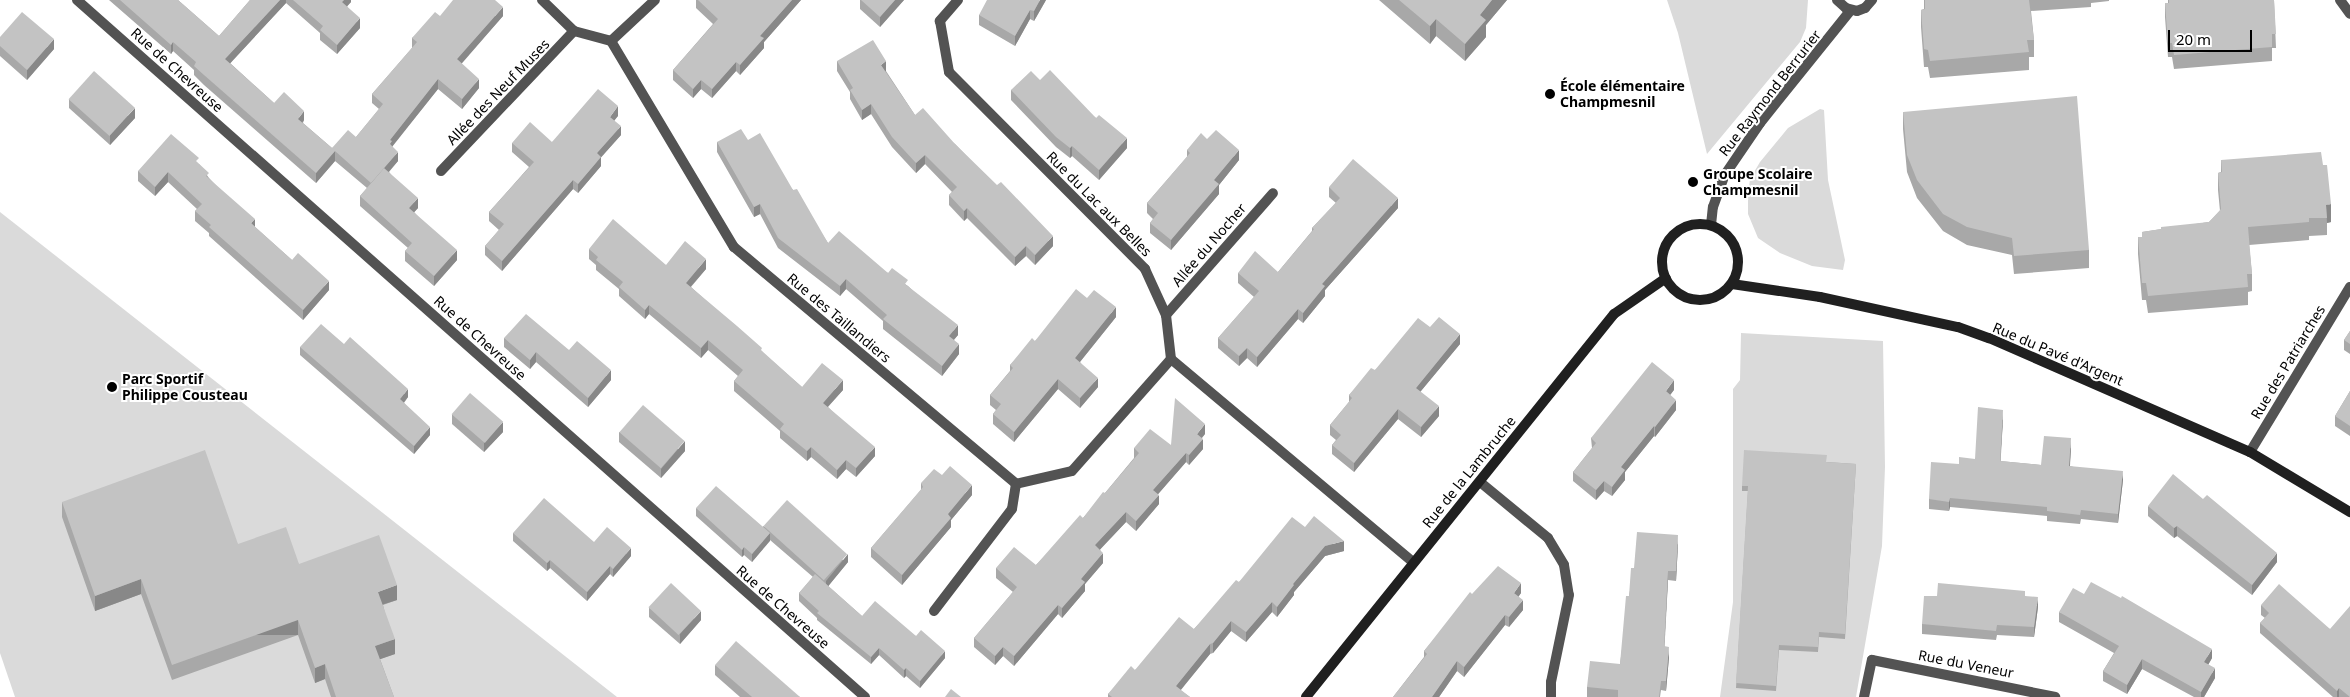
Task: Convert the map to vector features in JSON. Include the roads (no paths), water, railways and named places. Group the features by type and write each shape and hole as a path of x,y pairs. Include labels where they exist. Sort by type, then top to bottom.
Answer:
{"street":[{"name":"Rue de Chevreuse","path":"77,0 865,697"},
{"path":"542,0 574,31 611,41 655,0"},
{"name":"Rue du Lac aux Belles","path":"958,0 940,21 949,72 1145,269 1166,315 1171,359"},
{"path":"1837,0 1841,5 1852,10 1865,8 1872,0"},
{"path":"2340,0 2350,14"},
{"name":"Rue Raymond Berrurier","path":"1710,225 1713,207 1724,176 1760,123 1852,10"},
{"name":"Allée des Neuf Muses","path":"441,171 574,31"},
{"name":"Rue des Taillandiers","path":"611,41 734,247 1016,484"},
{"name":"Allée du Nocher","path":"1166,315 1273,193"},
{"path":"1698,224 1710,225 1722,230 1736,249 1737,273 1732,284 1722,293 1711,299 1697,300 1684,297 1673,289 1666,278 1662,266 1663,254 1668,242 1676,233 1686,227 1698,224"},
{"name":"Rue de la Lambruche","path":"1306,697 1614,314 1666,278"},
{"name":"Rue du Pavé d'Argent","path":"1732,284 1820,297 1958,328 1988,338 2250,452 2350,512"},
{"name":"Rue des Patriarches","path":"2250,452 2350,287"},
{"path":"934,611 1012,509 1016,484 1072,471 1171,359 1413,562"},
{"path":"1480,482 1548,538 1564,565 1569,595 1551,682 1551,697"},
{"name":"Rue du Veneur","path":"1864,697 1872,660 2055,697"}],"place":[{"name":"École élémentaire Champmesnil","path":"1550,94"},
{"name":"Groupe Scolaire Champmesnil","path":"1693,182"},
{"name":"Parc Sportif Philippe Cousteau","path":"112,387"}]}
